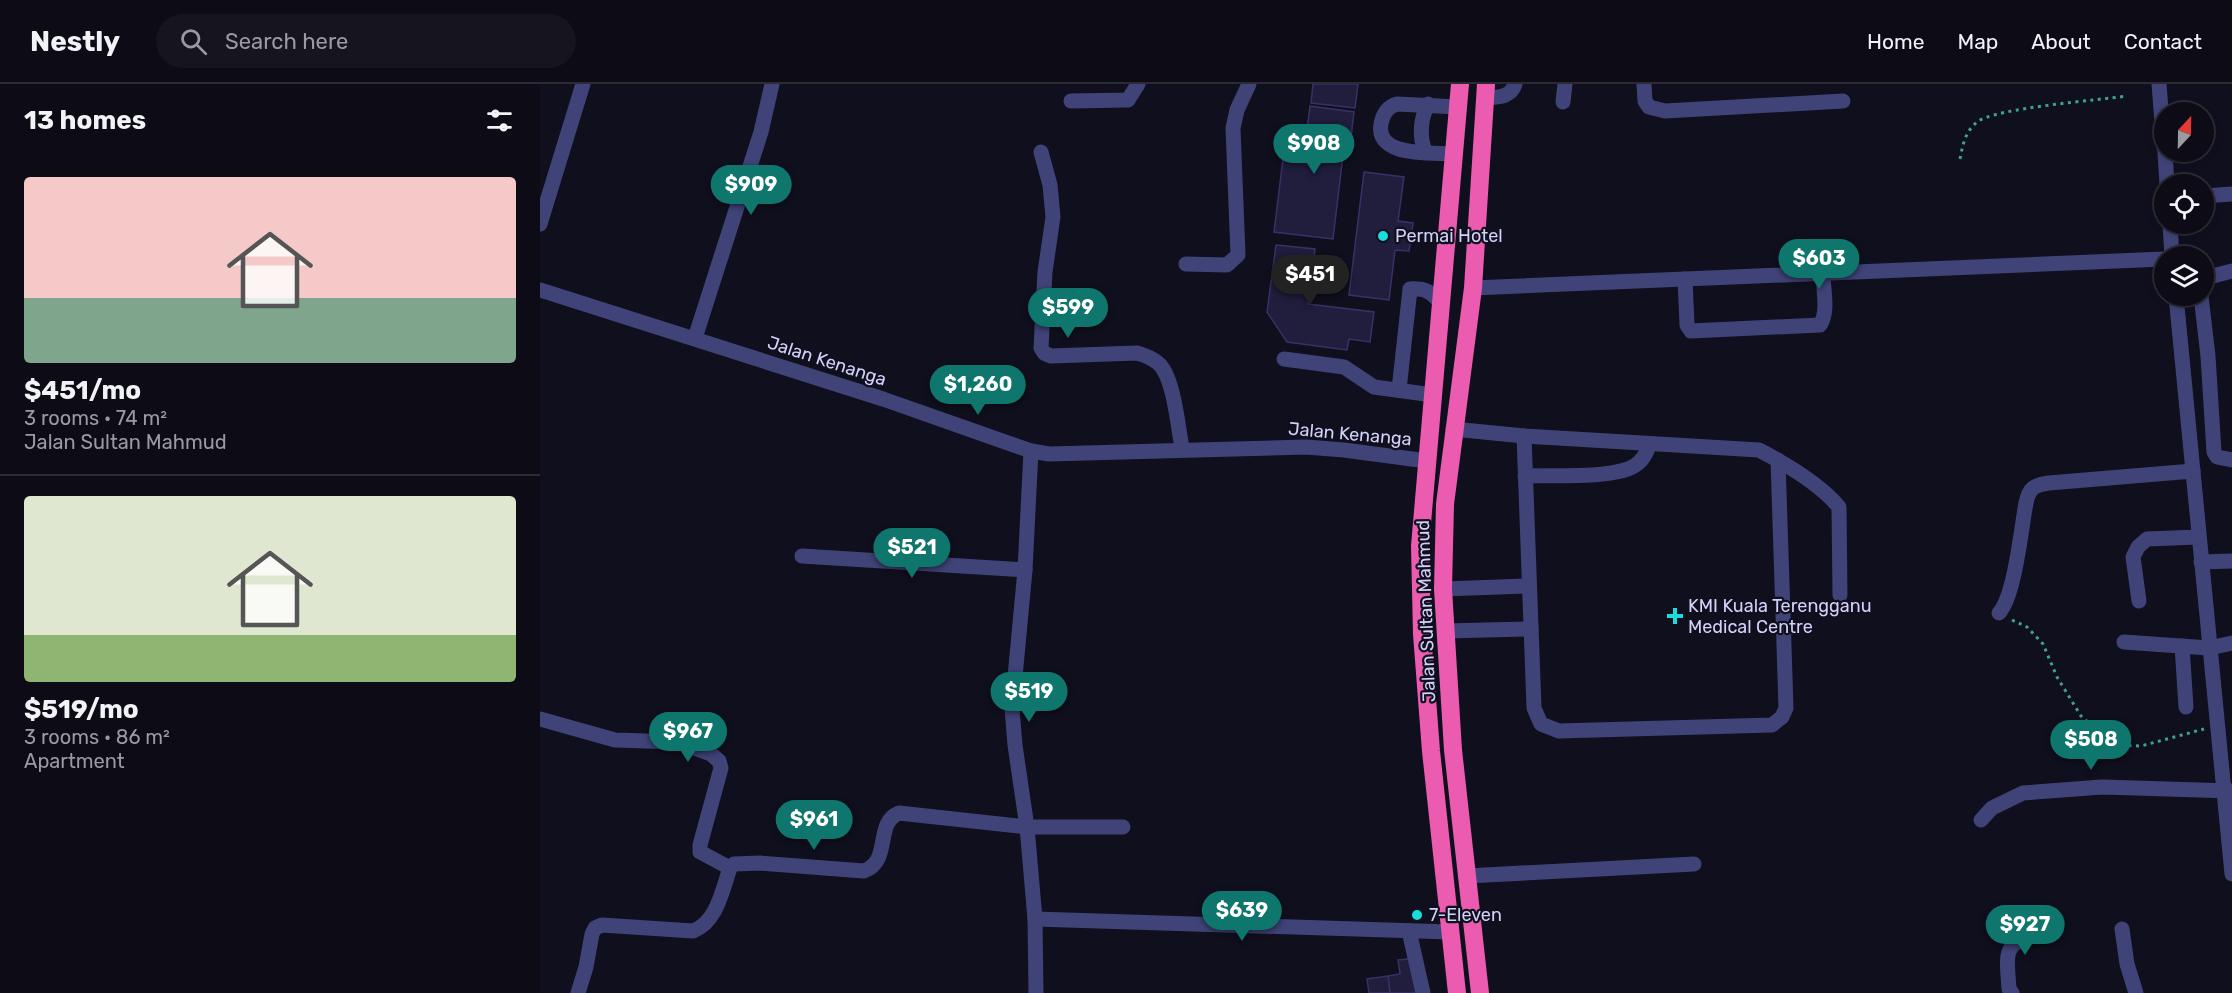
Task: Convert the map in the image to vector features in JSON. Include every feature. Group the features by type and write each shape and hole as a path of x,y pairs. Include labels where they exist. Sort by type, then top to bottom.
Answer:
{"highway":[{"name":"Jalan Sultan Mahmud","path":"1458,993 1431,751 1422,634 1420,546 1460,84"},
{"name":"Jalan Sultan Mahmud","path":"1480,993 1453,750 1443,589 1444,504 1473,288 1485,91"}],"street":[{"path":"540,224 584,84"},
{"path":"695,338 761,132 772,84"},
{"path":"1071,101 1128,100 1138,84"},
{"path":"1186,264 1227,265 1238,255 1233,128 1237,110 1249,84"},
{"path":"1485,91 1507,95 1515,84"},
{"path":"1563,102 1565,84"},
{"path":"1644,84 1649,107 1665,111 1843,100"},
{"path":"2159,84 2161,102"},
{"path":"1454,154 1401,151 1390,147 1382,137 1380,129 1385,112 1390,106 1397,104 1458,107"},
{"path":"1425,152 1421,129 1428,104"},
{"path":"1041,152 1050,185 1053,217 1046,272 1041,348 1044,353 1051,356 1137,353 1146,355 1160,364 1168,377 1182,448"},
{"path":"2214,195 2232,194"},
{"path":"1473,288 2154,259"},
{"path":"2214,276 2232,271"},
{"path":"1685,279 1687,325 1691,331 1703,331 1820,325 1824,309 1823,274"},
{"path":"1399,390 1410,289 1424,288 1441,303"},
{"name":"Jalan Kenanga","path":"540,290 883,399 1030,451 1050,454 1182,448 1306,447 1427,461"},
{"path":"2177,306 2217,726 2228,792 2232,874"},
{"path":"2202,306 2214,452 2217,457 2232,460"},
{"path":"2182,354 2208,356"},
{"path":"1284,359 1344,367 1374,387 1433,394"},
{"path":"1454,429 1524,436 1759,450 1778,460 1830,497 1839,507 1840,595"},
{"path":"1524,436 1534,708 1542,724 1559,731 1772,725 1782,717 1786,708 1778,460"},
{"path":"1525,476 1618,473 1643,459 1650,444"},
{"path":"1030,451 1025,570 1012,709 1027,827 1035,919 1036,993"},
{"path":"1999,613 2005,606 2010,590 2028,492 2032,487 2049,483 2193,471"},
{"path":"2139,601 2133,557 2138,547 2147,539 2199,537"},
{"path":"802,556 1025,570"},
{"path":"2201,562 2232,561"},
{"path":"1443,589 1529,586"},
{"path":"1445,632 1531,628"},
{"path":"2124,642 2209,648 2232,643"},
{"path":"2182,646 2186,707"},
{"path":"2184,675 2212,674"},
{"path":"540,719 615,740 677,742 711,754 719,761 721,768 700,852 730,868"},
{"path":"1981,820 1992,808 2022,793 2102,787 2228,792"},
{"path":"578,993 595,928 602,925 693,931 703,927 711,917 730,868 734,864 760,863 864,871 872,868 877,862 888,822 892,816 899,813 1027,827 1124,827"},
{"path":"1467,876 1694,864"},
{"path":"1035,919 1450,932"},
{"path":"2012,993 2009,989 2007,955 2010,947 2015,942 2043,929"},
{"path":"2122,929 2127,964 2136,993"},
{"path":"1409,931 1423,993"}],"path":[{"path":"1960,159 1965,136 1978,121 2001,112 2127,96"},
{"path":"1999,613 2027,627 2037,636 2043,644 2057,677 2081,716 2114,745 2141,746 2217,726"}],"building":[{"path":"1313,84 1358,84 1355,108 1311,103"},
{"path":"1310,106 1354,112 1349,155 1343,155 1333,239 1274,232 1286,134 1306,137"},
{"name":"Permai Hotel","path":"1364,172 1404,177 1398,221 1413,223 1409,251 1395,250 1389,300 1349,295"},
{"path":"1276,245 1315,249 1308,304 1374,312 1370,342 1349,339 1347,350 1287,342 1267,312"},
{"path":"1418,958 1422,993 1390,993 1388,976 1400,974 1398,960"},
{"path":"1388,976 1390,993 1369,993 1367,979"}],"place":[{"name":"Permai Hotel","path":"1383,236"},
{"name":"KMI Kuala Terengganu Medical Centre","path":"1675,616"},
{"name":"7-Eleven","path":"1417,915"}]}
